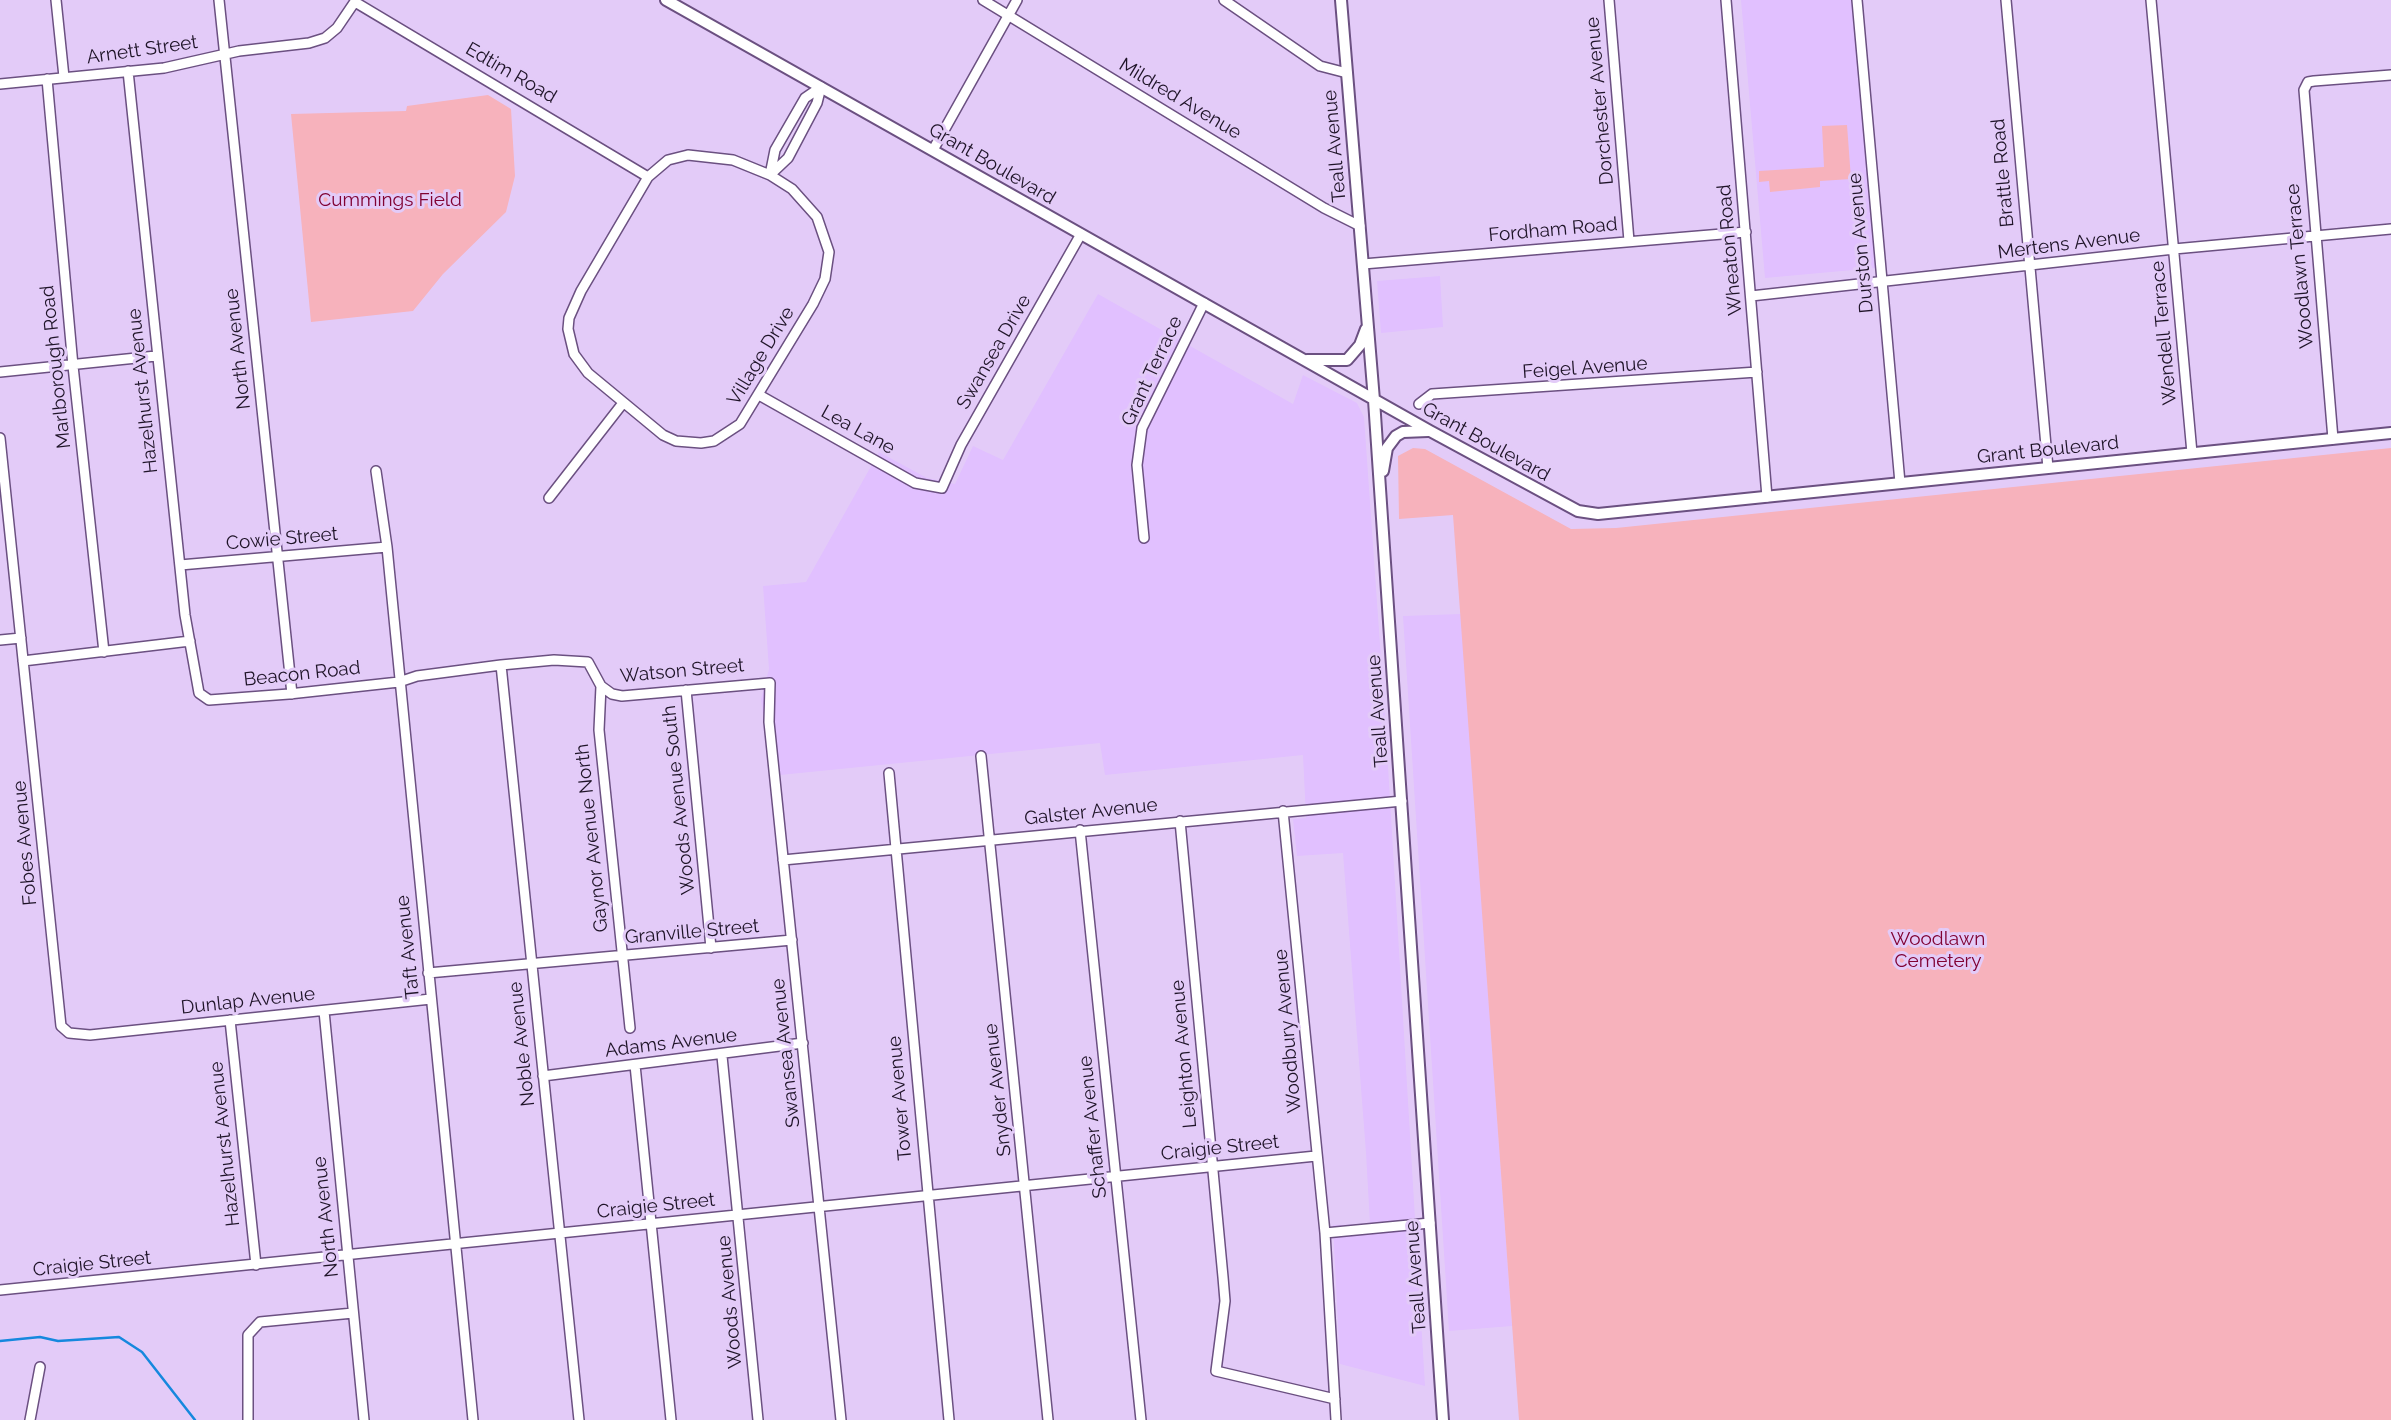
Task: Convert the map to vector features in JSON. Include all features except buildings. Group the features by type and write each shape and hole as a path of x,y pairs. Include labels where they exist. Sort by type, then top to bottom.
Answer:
{"street":[{"path":"56,0 64,77"},
{"name":"North Avenue","path":"219,0 292,694"},
{"name":"Grant Boulevard","path":"666,0 1430,432 1578,511 1598,514 2391,433"},
{"name":"Mildred Avenue","path":"983,0 1324,208 1360,226"},
{"path":"933,150 1017,0"},
{"path":"1224,0 1320,66 1347,73"},
{"name":"Teall Avenue","path":"1341,0 1374,400 1443,1420"},
{"name":"Dorchester Avenue","path":"1609,0 1629,241"},
{"name":"Wheaton Road","path":"1726,0 1767,497"},
{"name":"Durston Avenue","path":"1857,0 1900,483"},
{"name":"Brattle Road","path":"2006,0 2048,468"},
{"name":"Wendell Terrace","path":"2151,0 2192,453"},
{"name":"Arnett Street","path":"47,79 164,68 325,38 337,28 355,1"},
{"name":"Edtim Road","path":"355,1 648,177"},
{"name":"Hazelhurst Avenue","path":"128,71 180,565 199,693 209,700"},
{"name":"Woodlawn Terrace","path":"2333,439 2304,90 2308,82 2391,75"},
{"path":"0,84 47,79"},
{"name":"Marlborough Road","path":"47,79 73,366 104,652"},
{"path":"770,175 775,150 805,98 821,87"},
{"path":"770,175 788,158 817,103 821,87"},
{"name":"Village Drive","path":"692,155 733,160 770,175 792,189 817,217 828,240 829,264 813,304 759,395 733,431 701,443 676,441 663,435 623,403 579,363 570,341 569,318 626,209 648,177 668,160 692,155"},
{"name":"Mertens Avenue","path":"1751,296 2174,249 2391,229"},
{"name":"Fordham Road","path":"1363,264 1746,232"},
{"name":"Swansea Drive","path":"942,488 961,445 1081,234"},
{"name":"Grant Terrace","path":"1144,538 1137,465 1142,428 1205,303"},
{"path":"1304,360 1348,360 1360,345 1367,326"},
{"path":"0,372 156,356"},
{"name":"Feigel Avenue","path":"1419,404 1432,394 1757,372"},
{"name":"Lea Lane","path":"759,395 915,483 942,488"},
{"path":"549,498 623,403"},
{"path":"1380,484 1387,448 1395,436 1403,432 1430,432"},
{"name":"Fobes Avenue","path":"0,438 57,997 61,1026 69,1033"},
{"name":"Taft Avenue","path":"376,471 387,547 473,1420"},
{"name":"Cowie Street","path":"180,565 387,547"},
{"path":"0,640 21,638"},
{"path":"23,660 190,641"},
{"name":"Beacon Road","path":"209,700 399,682 417,676 500,665 574,659 588,662 601,686"},
{"name":"Noble Avenue","path":"500,665 579,1420"},
{"name":"Watson Street","path":"601,686 612,694 622,696 769,683"},
{"name":"Swansea Avenue","path":"769,683 769,722 841,1420"},
{"name":"Gaynor Avenue North","path":"601,686 599,730 630,1028"},
{"name":"Woods Avenue South","path":"686,690 711,948"},
{"name":"Snyder Avenue","path":"981,756 1048,1420"},
{"name":"Tower Avenue","path":"888,773 949,1420"},
{"name":"Galster Avenue","path":"783,860 894,851 1080,830 1402,802"},
{"name":"Woodbury Avenue","path":"1283,811 1325,1233 1333,1331 1336,1420"},
{"name":"Leighton Avenue","path":"1180,821 1224,1301 1216,1371 1335,1399"},
{"name":"Schaffer Avenue","path":"1080,830 1140,1420"},
{"name":"Granville Street","path":"428,973 792,940"},
{"name":"Dunlap Avenue","path":"69,1033 90,1035 431,999"},
{"name":"North Avenue","path":"324,1011 346,1257 365,1420"},
{"name":"Hazelhurst Avenue","path":"230,1020 256,1265"},
{"name":"Adams Avenue","path":"543,1076 722,1056 803,1043"},
{"name":"Woods Avenue","path":"722,1056 758,1420"},
{"path":"635,1065 671,1420"},
{"name":"Craigie Street","path":"0,1290 346,1257 1316,1156"},
{"path":"1325,1233 1430,1223"},
{"path":"0,1281 0,1290"},
{"path":"248,1420 248,1335 260,1322 353,1313"},
{"path":"30,1420 40,1367"}],"shaded area":[{"path":"1741,0 1852,0 1875,268 1765,278"},
{"path":"1440,276 1443,327 1381,333 1377,281"},
{"path":"1098,294 1293,404 1303,375 1357,403 1364,417 1385,716 1425,1386 1340,1364 1333,1225 1370,1224 1366,1153 1343,853 1297,856 1293,819 1306,818 1303,755 1105,775 1100,743 770,776 761,699 769,669 763,586 806,582 879,452 927,478 955,484 973,446 1003,460"},
{"path":"1461,614 1512,1326 1449,1331 1403,616"}],"green space":[{"name":"Cummings Field","path":"488,95 511,109 515,176 506,212 443,274 413,311 311,322 291,114 406,111 407,106"},
{"path":"1847,125 1851,179 1820,181 1820,187 1770,192 1769,181 1759,182 1759,171 1824,167 1822,126"},
{"name":"Woodlawn Cemetery","path":"1413,448 1425,449 1571,529 1616,528 2391,448 2391,1420 1519,1420 1453,515 1399,519 1398,456"}],"waterway":[{"path":"0,1341 40,1337 58,1341 119,1337 142,1352 195,1420"}]}
